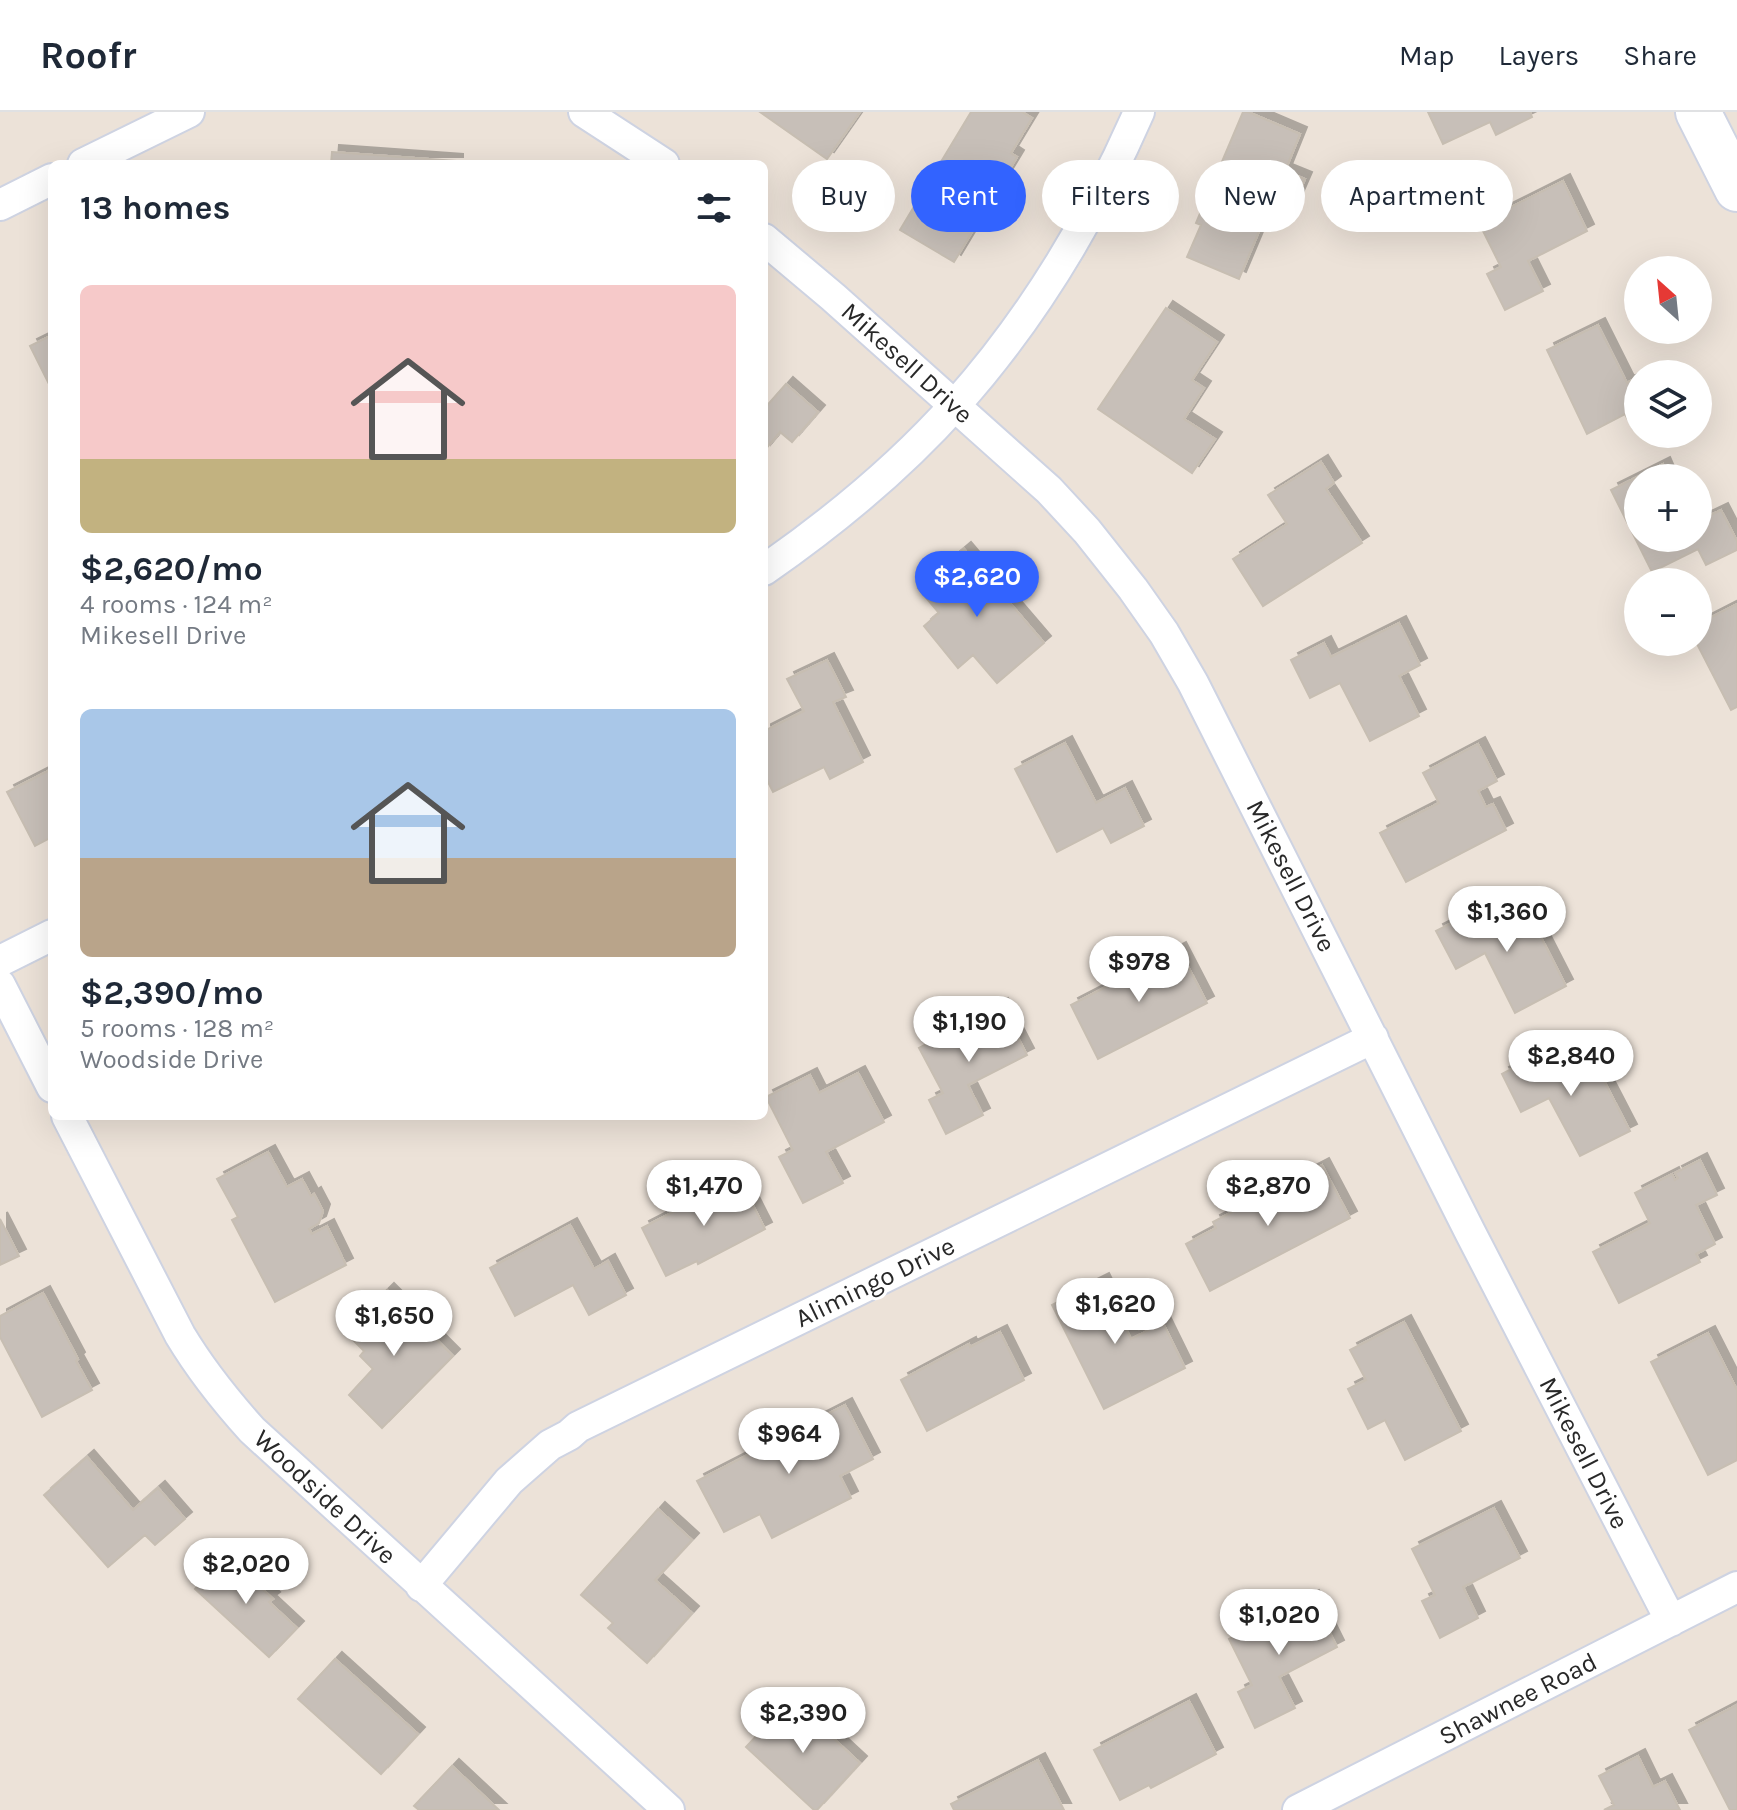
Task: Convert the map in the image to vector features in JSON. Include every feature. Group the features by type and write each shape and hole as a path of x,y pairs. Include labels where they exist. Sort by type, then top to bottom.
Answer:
{"main road":[{"path":"1698,112 1737,189"}],"street":[{"path":"91,160 189,112"},
{"path":"584,112 658,160"},
{"path":"768,567 821,530 877,483 955,406 1000,351 1089,217 1139,112"},
{"path":"0,205 48,181"},
{"name":"Mikesell Drive","path":"768,242 1035,477 1087,531 1164,633 1193,683 1470,1232 1671,1621"},
{"path":"0,961 48,937"},
{"path":"0,985 48,1079"},
{"name":"Alimingo Drive","path":"421,1586 509,1481 550,1445 578,1427 1373,1038"},
{"name":"Woodside Drive","path":"69,1120 180,1335 222,1397 252,1430 669,1810"},
{"name":"Shawnee Road","path":"1298,1810 1737,1587"}],"building":[{"path":"760,112 860,112 827,159"},
{"path":"971,112 1022,112 1032,118 1011,153 1017,157 1015,160 942,160"},
{"path":"1243,112 1300,134 1289,160 1223,160"},
{"path":"1428,112 1530,112 1532,117 1496,135 1490,122 1443,144"},
{"path":"332,152 442,160 331,160"},
{"path":"1563,181 1587,231 1528,261 1543,291 1505,310 1487,274 1501,267 1484,232 1513,232 1513,206"},
{"path":"911,212 911,232 972,232 954,262 900,230"},
{"path":"1198,232 1259,232 1239,279 1187,257"},
{"path":"1166,308 1217,342 1192,380 1204,388 1184,419 1215,439 1192,473 1098,409"},
{"path":"1598,325 1624,377 1624,415 1587,434 1547,350"},
{"path":"48,337 48,382 30,346"},
{"path":"786,384 818,412 792,442 780,432 768,446 768,404"},
{"path":"1321,462 1334,483 1326,489 1362,543 1263,606 1233,559 1287,524 1268,495"},
{"path":"1624,484 1624,516 1611,490"},
{"path":"1721,510 1737,541 1737,550 1706,565 1700,552 1712,552 1712,514"},
{"path":"964,549 1044,643 997,683 973,655 958,668 924,626 939,613 918,588"},
{"path":"1642,552 1692,552 1660,568 1650,568"},
{"path":"1737,604 1737,707 1731,710 1703,656 1712,656 1712,617"},
{"path":"1399,623 1420,665 1399,676 1419,716 1370,741 1340,683 1310,698 1291,660 1324,643 1331,657"},
{"path":"827,660 846,697 833,702 863,762 830,779 824,767 773,792 768,782 768,729 804,711 787,679"},
{"path":"1065,743 1096,803 1125,788 1144,826 1111,843 1103,828 1057,852 1015,769"},
{"path":"1478,744 1497,781 1478,791 1486,807 1493,804 1506,830 1406,882 1380,833 1439,803 1423,773"},
{"path":"48,771 48,839 35,846 7,792"},
{"path":"1524,904 1566,986 1515,1013 1485,953 1456,969 1436,931 1471,913 1478,927"},
{"path":"1179,949 1207,1003 1098,1059 1071,1005"},
{"path":"1001,1005 1027,1055 968,1085 983,1115 946,1134 929,1100 943,1093 919,1048"},
{"path":"1587,1048 1630,1131 1580,1156 1549,1098 1521,1112 1502,1074 1534,1057 1541,1071"},
{"path":"858,1073 884,1122 826,1152 843,1183 803,1203 779,1157 793,1150 768,1096 810,1075 819,1093"},
{"path":"268,1152 287,1187 302,1179 311,1196 314,1194 323,1211 319,1223 309,1229 312,1234 327,1226 346,1265 275,1302 232,1220 238,1217 217,1179"},
{"path":"1700,1160 1717,1195 1696,1205 1715,1244 1696,1254 1700,1262 1619,1303 1593,1252 1650,1223 1635,1193 1672,1174 1675,1180 1678,1178 1675,1173"},
{"path":"1322,1165 1350,1218 1210,1291 1186,1244 1216,1228 1213,1222"},
{"path":"739,1178 765,1229 698,1264 697,1261 666,1276 642,1228"},
{"path":"0,1219 19,1256 0,1265"},
{"path":"570,1225 594,1269 608,1261 626,1295 589,1315 573,1285 515,1316 490,1268"},
{"path":"1102,1280 1131,1339 1163,1323 1185,1368 1104,1409 1052,1305"},
{"path":"387,1290 453,1356 382,1428 349,1395 373,1369 360,1356 364,1351 345,1332"},
{"path":"43,1293 92,1390 42,1417 0,1337 0,1316"},
{"path":"1404,1322 1461,1431 1405,1460 1385,1420 1368,1429 1348,1389 1366,1380 1350,1350"},
{"path":"1000,1332 1024,1380 927,1431 901,1380 969,1344 970,1347"},
{"path":"1708,1333 1737,1390 1737,1460 1708,1475 1651,1362"},
{"path":"845,1405 873,1459 840,1476 851,1498 772,1538 760,1514 724,1532 697,1481"},
{"path":"87,1457 133,1510 158,1488 185,1519 155,1545 145,1535 108,1567 44,1495"},
{"path":"1494,1508 1520,1558 1463,1587 1478,1618 1440,1638 1422,1601 1435,1595 1412,1549"},
{"path":"658,1509 692,1540 655,1580 692,1613 647,1663 608,1628 613,1623 581,1595"},
{"path":"226,1555 273,1599 269,1602 297,1628 269,1657 195,1589"},
{"path":"1312,1597 1337,1647 1279,1677 1295,1708 1255,1728 1238,1692 1252,1685 1229,1639"},
{"path":"335,1659 418,1734 381,1774 298,1699"},
{"path":"791,1699 860,1763 817,1810 746,1747"},
{"path":"1189,1701 1216,1754 1151,1788 1149,1785 1120,1800 1094,1750"},
{"path":"1737,1705 1737,1810 1730,1810 1689,1730"},
{"path":"1638,1756 1653,1787 1665,1781 1680,1810 1604,1810 1614,1805 1599,1776"},
{"path":"1038,1760 1064,1810 954,1810 951,1804"},
{"path":"452,1766 499,1810 419,1810 414,1806"}]}
